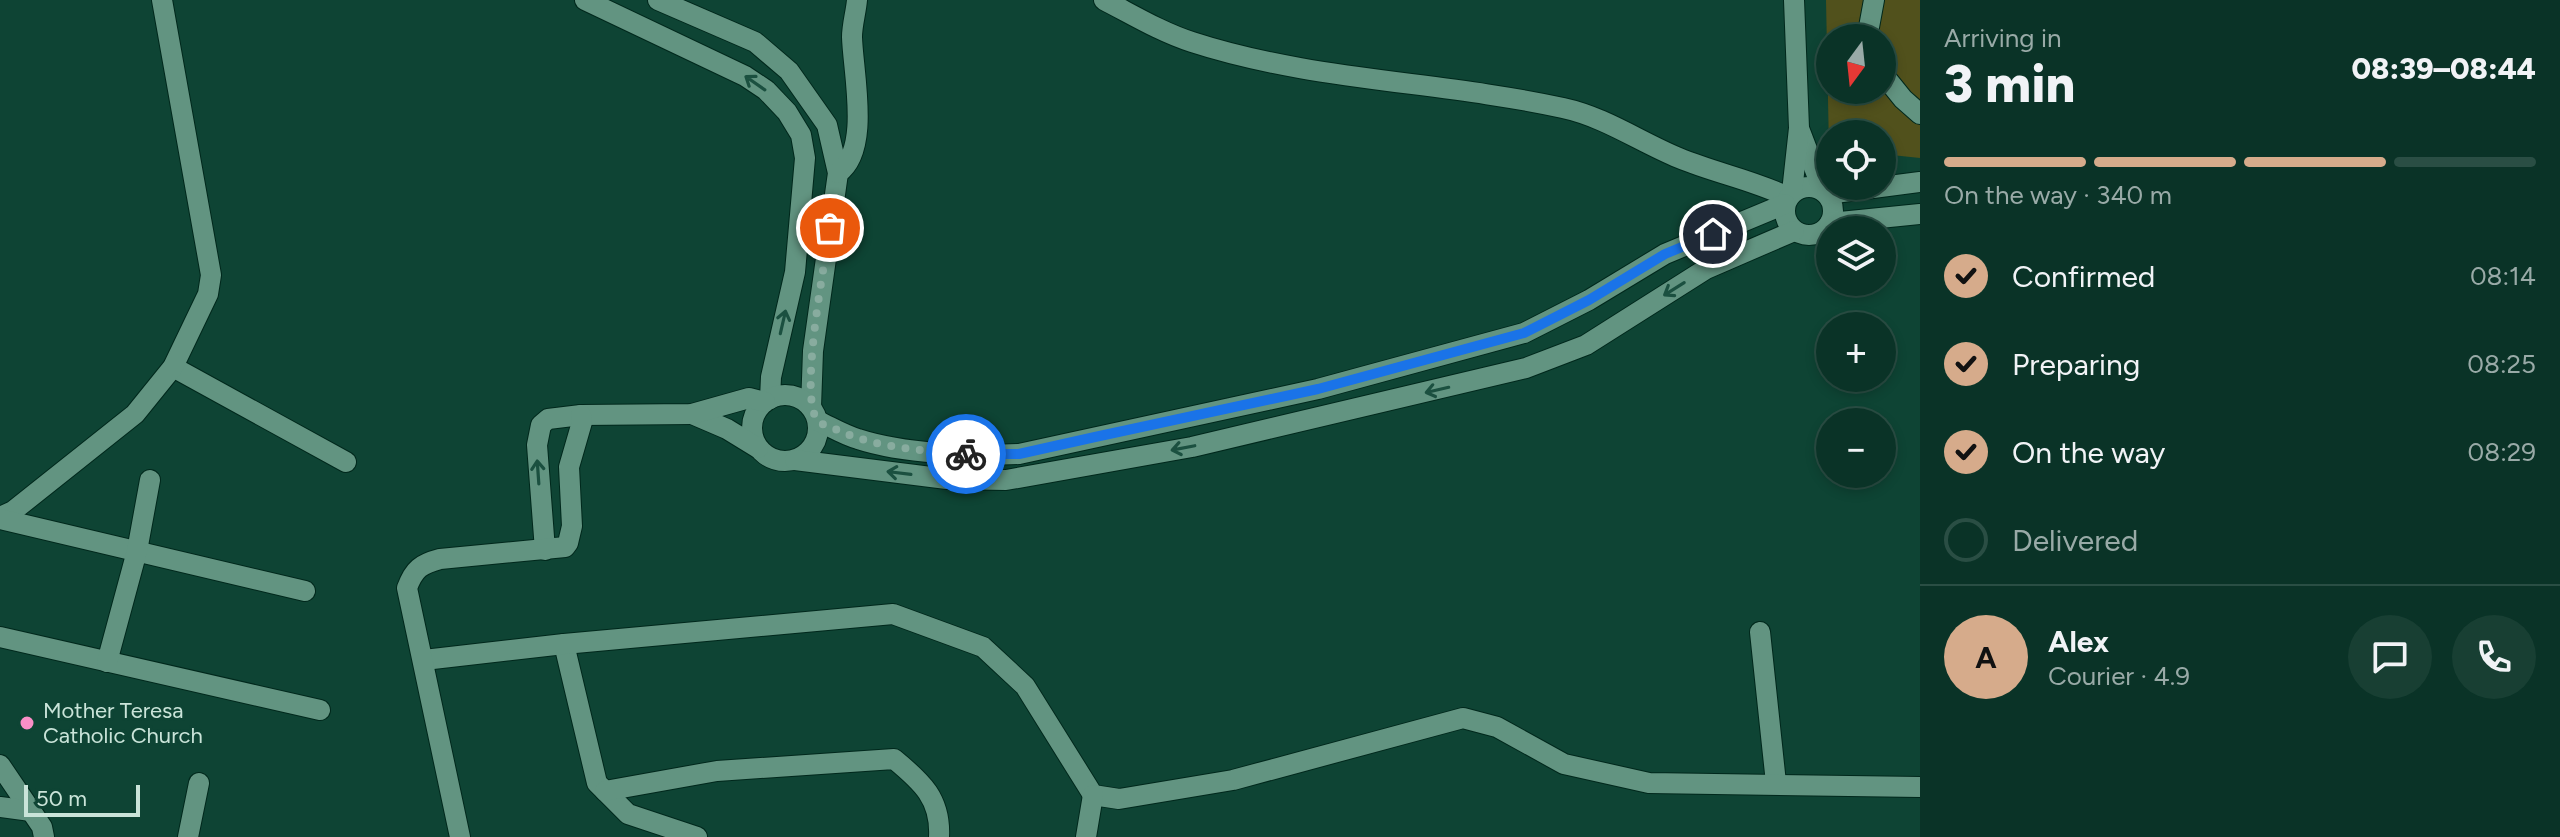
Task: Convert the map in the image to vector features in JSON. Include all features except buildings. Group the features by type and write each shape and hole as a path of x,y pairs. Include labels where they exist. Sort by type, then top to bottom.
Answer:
{"street":[{"path":"0,518 135,414 173,367 208,294 211,275 162,0"},
{"path":"585,0 745,76 766,90 787,112 801,135 805,158 795,272 768,400"},
{"path":"658,0 755,42 789,71 827,125 838,173 813,351 814,414 819,429 814,445 795,460"},
{"path":"838,173 852,159 857,124 852,36 857,0"},
{"path":"1104,0 1191,42 1241,55 1358,79 1565,108 1608,123 1710,171 1759,184 1788,198"},
{"path":"1794,0 1799,128 1785,218 1794,231"},
{"path":"1870,24 1874,0"},
{"path":"1896,90 1920,114"},
{"path":"1799,128 1816,170"},
{"path":"1896,185 1920,182"},
{"path":"758,448 752,423 757,411 768,400 778,396 796,397 814,414 858,439 897,447 981,456 1019,454 1318,389 1524,333 1589,300 1665,254 1808,186 1816,189"},
{"path":"1896,216 1920,214"},
{"path":"692,414 727,429 775,460 947,479 1006,480 1220,440 1526,368 1586,345 1706,269 1794,231 1816,234"},
{"path":"173,367 346,462"},
{"path":"545,550 538,433 548,419 581,415 692,414 749,398 768,400"},
{"path":"460,837 407,588 421,564 470,555 565,547 571,534 569,467 582,422 581,415"},
{"path":"107,662 137,551 150,480"},
{"path":"0,518 305,591"},
{"path":"424,660 893,614 983,647 1025,686 1093,795 1086,837"},
{"path":"1760,632 1776,783"},
{"path":"0,637 320,710"},
{"path":"564,644 597,783 628,814 697,837"},
{"path":"1093,795 1119,799 1233,780 1463,718 1497,727 1564,764 1649,783 1920,787"},
{"path":"605,791 717,771 894,759 924,784 940,818 939,837"},
{"path":"0,765 42,827 44,837"},
{"path":"188,837 199,783"},
{"path":"0,807 31,811"}],"shaded area":[{"path":"1826,0 1920,0 1920,158 1896,155 1896,120 1828,120 1828,104 1896,104 1896,24 1826,24"}],"way so far":[{"path":"830,228 811,375 811,407 818,421 858,439 897,447 966,454"}],"place":[{"name":"Mother Teresa Catholic Church","path":"27,723"}],"route":[{"path":"966,454 1019,454 1318,389 1524,333 1589,300 1665,254 1713,234"}]}
